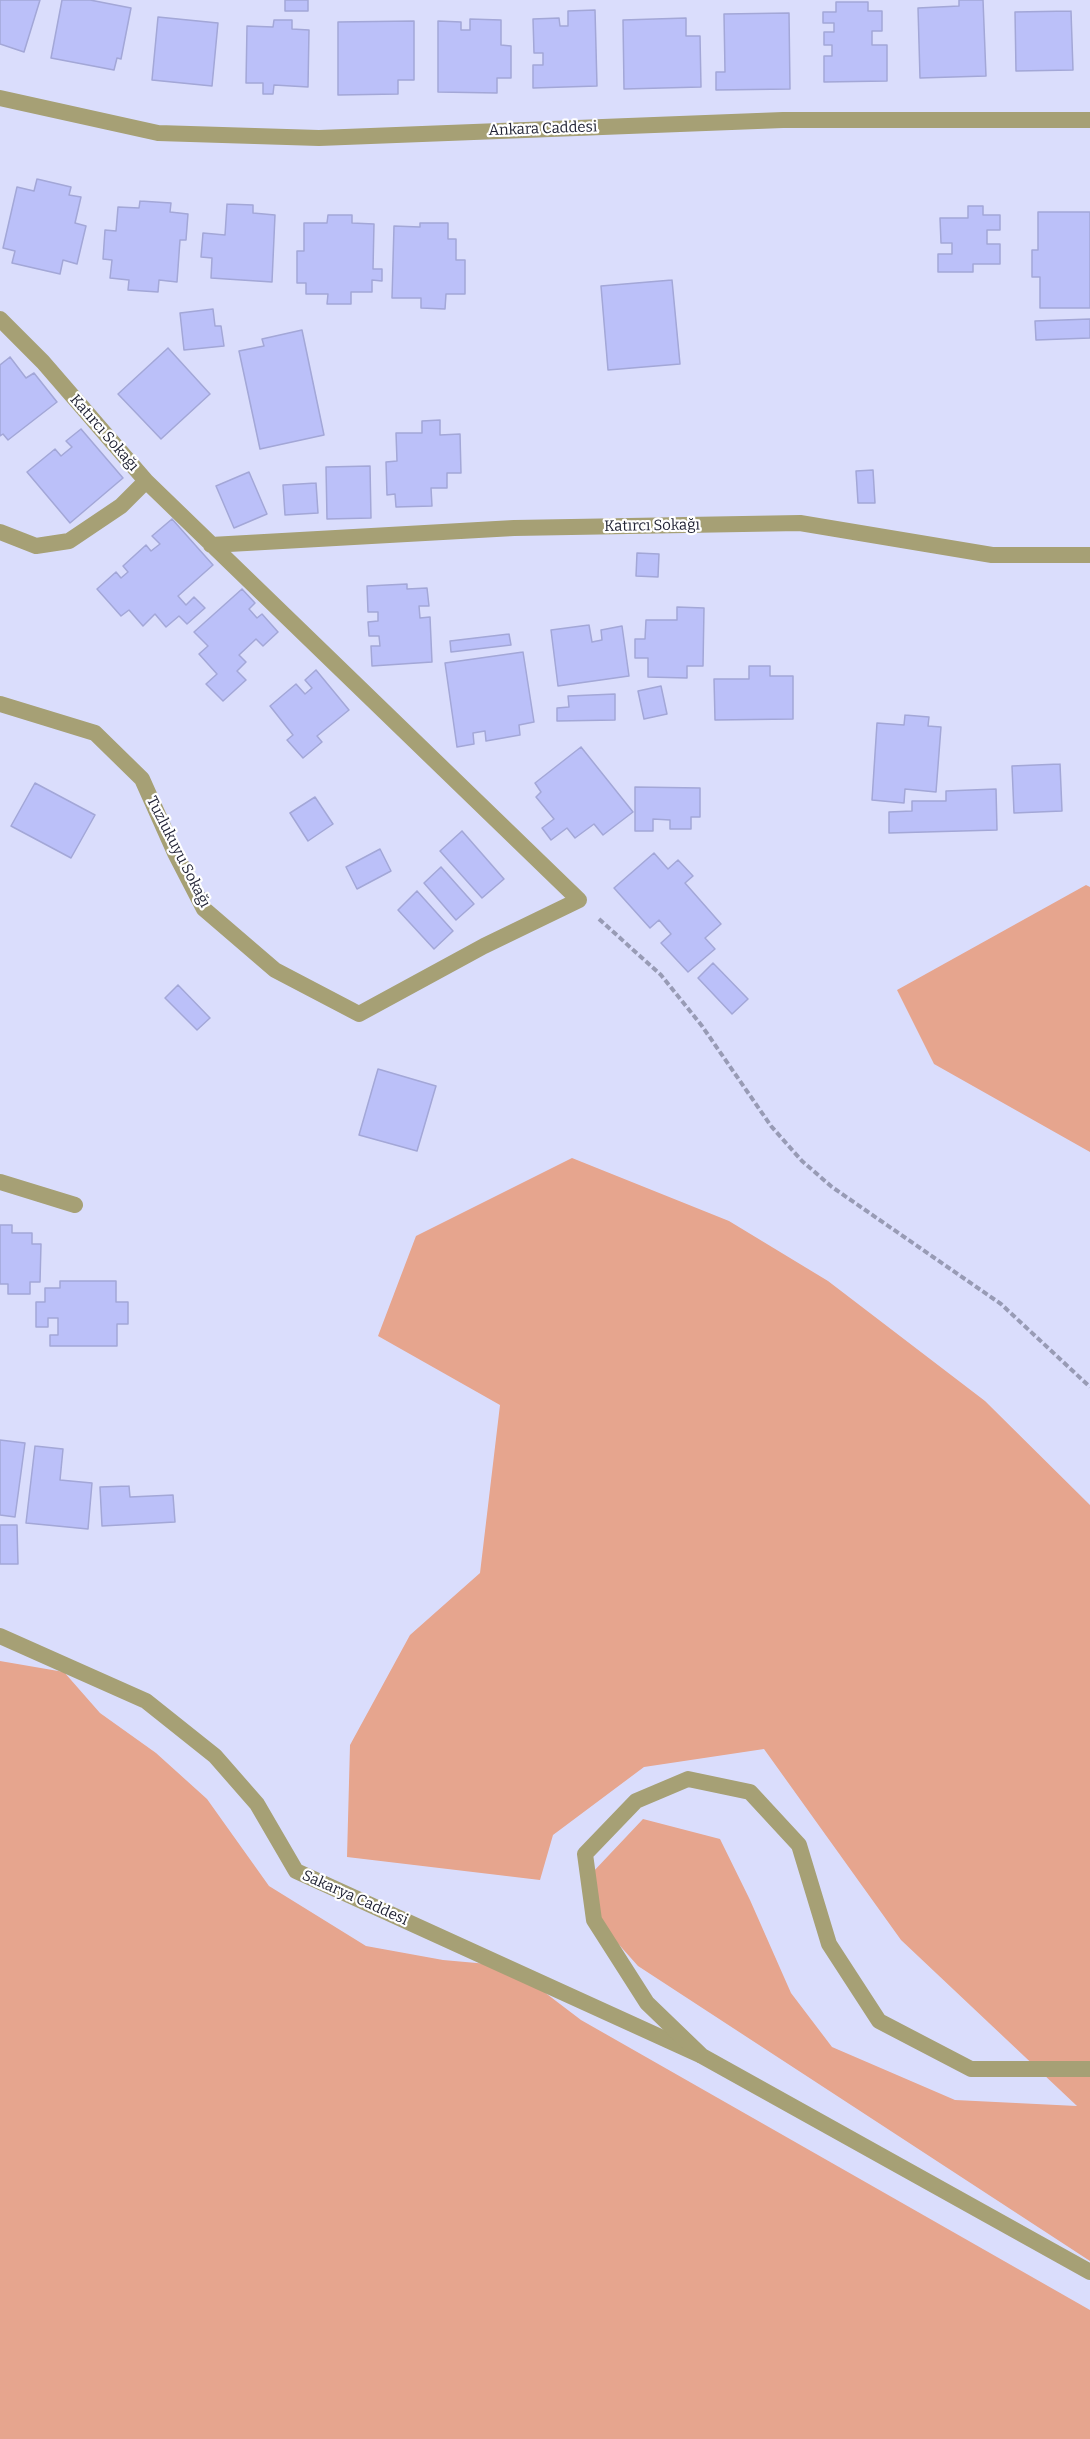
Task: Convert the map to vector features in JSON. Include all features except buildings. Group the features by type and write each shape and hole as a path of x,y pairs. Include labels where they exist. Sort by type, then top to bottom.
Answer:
{"street":[{"name":"Ankara Caddesi","path":"0,98 158,133 320,138 783,120 1090,120"},
{"name":"Katırcı Sokağı","path":"0,319 43,362 146,481 579,900"},
{"path":"0,532 36,546 69,542 121,506 146,481"},
{"name":"Katırcı Sokağı","path":"211,545 514,528 800,523 992,555 1090,555"},
{"name":"Tuzlukuyu Sokağı","path":"0,704 95,733 142,779 175,853 204,909 275,970 359,1014 484,946 579,900"},
{"path":"0,1182 75,1205"},
{"name":"Sakarya Caddesi","path":"0,1636 146,1701 164,1715 215,1756 258,1804 296,1871 702,2056"},
{"path":"1090,2069 971,2069 879,2021 829,1944 799,1845 750,1792 688,1779 636,1801 585,1854 594,1920 647,2003 702,2056 1090,2272"}],"path":[{"path":"579,900 661,975 702,1026 771,1126 802,1161 832,1187 1001,1304 1090,1387"}],"shaded area":[{"path":"1086,885 1090,887 1090,1152 934,1064 897,990"},
{"path":"572,1158 729,1221 828,1281 985,1401 1090,1505 1090,2261 638,1966 597,1920 592,1873 643,1819 720,1839 791,1993 832,2047 955,2100 1077,2106 901,1940 764,1749 644,1767 553,1835 540,1880 347,1857 350,1745 410,1635 480,1573 500,1405 378,1336 416,1236"},
{"path":"0,1661 64,1672 100,1713 156,1753 207,1799 269,1886 366,1946 443,1960 510,1966 581,2020 1090,2310 1090,2439 0,2439"}]}
